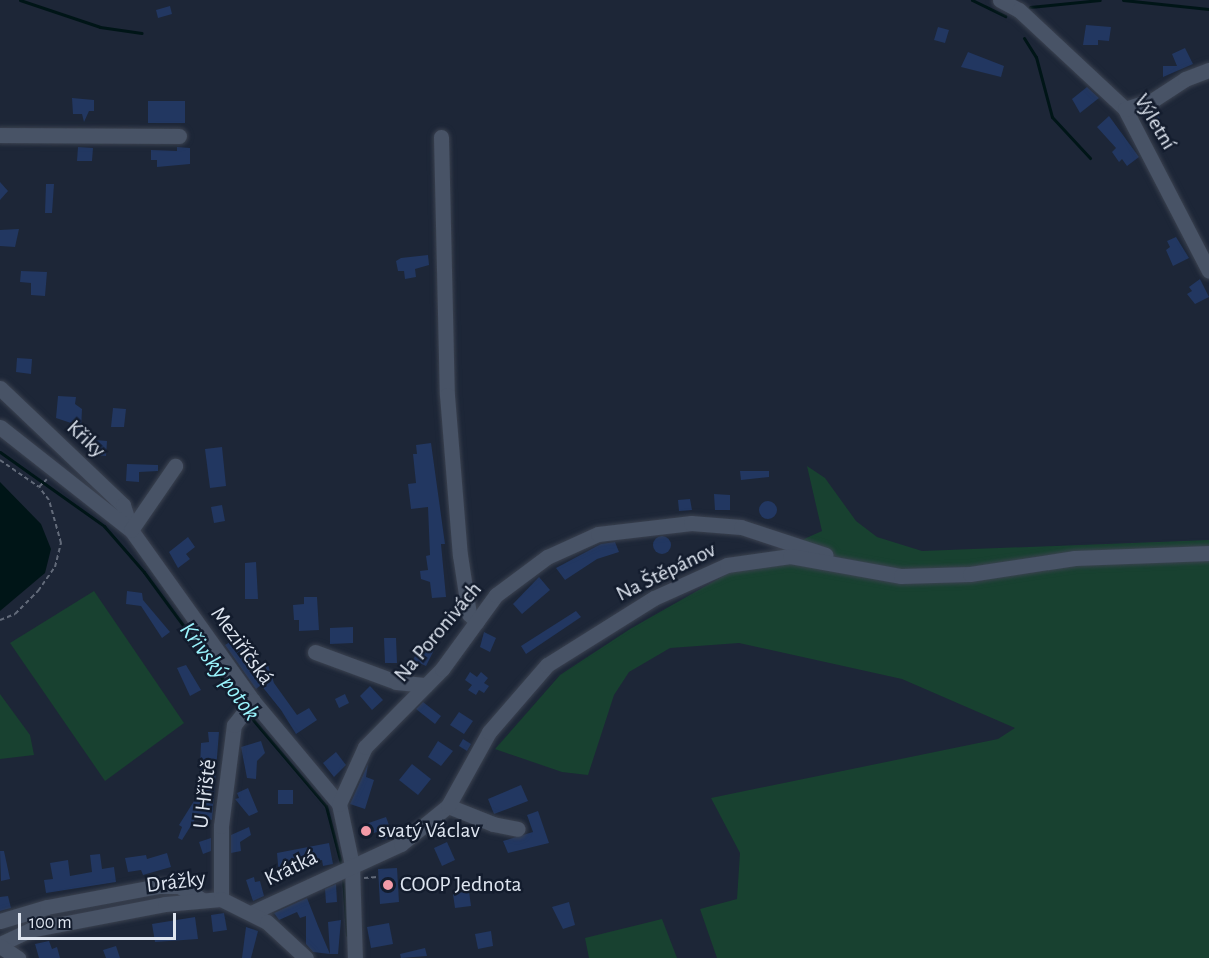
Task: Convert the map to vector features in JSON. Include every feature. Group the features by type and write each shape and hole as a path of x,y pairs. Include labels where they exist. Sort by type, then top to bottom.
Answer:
{"street":[{"name":"Výletní","path":"1000,0 1019,10 1125,109 1209,271"},
{"path":"1125,109 1153,100 1185,79 1209,70"},
{"path":"0,135 179,136"},
{"path":"441,137 447,395 460,555 469,614 477,622"},
{"name":"Křiky","path":"0,388 123,505 130,530"},
{"name":"Meziříčská","path":"0,427 130,530 248,708 339,804 349,870 355,950"},
{"path":"130,530 176,466"},
{"name":"Na Poronivách","path":"339,804 365,747 426,685 496,595 547,557 598,534 716,523 792,542 856,566"},
{"name":"Na Štěpánov","path":"349,870 401,844 448,806 489,732 547,665 654,598 727,565 790,556 856,566 901,576 970,574 1075,558 1209,553"},
{"path":"315,652 396,682 426,685"},
{"name":"U Hřiště","path":"221,899 221,826 234,725 248,708"},
{"path":"448,806 493,825 518,829"},
{"name":"Krátká","path":"250,913 349,870"},
{"path":"0,921 47,907 158,886 179,886 202,900"},
{"name":"Drážky","path":"0,945 30,930 202,900 221,899 267,922 306,958"},
{"path":"0,945 18,958"},
{"path":"343,958 355,950"}],"path":[{"path":"0,460 39,487 49,500 61,543 55,567 38,591 15,614 0,620"},
{"path":"39,487 46,480"},
{"path":"349,870 378,877"}],"green space":[{"path":"807,466 825,478 856,521 877,537 922,551 1209,540 1209,958 717,958 700,909 737,899 740,853 711,798 998,739 1015,728 902,679 739,643 670,648 629,672 614,695 588,775 562,772 495,749 560,675 630,629 732,571 822,531"},
{"path":"94,591 184,723 105,781 10,643"},
{"path":"0,694 30,735 34,755 0,759"},
{"path":"662,919 677,958 589,958 585,938"}],"shaded area":[{"path":"0,482 41,524 51,549 45,573 0,611"}],"building":[{"path":"170,6 172,14 158,18 156,10"},
{"path":"1086,25 1111,27 1109,41 1098,40 1098,45 1083,45"},
{"path":"938,27 949,30 945,43 934,40"},
{"path":"1185,48 1193,64 1163,77 1163,66 1177,66 1172,54"},
{"path":"968,52 1004,66 1001,77 961,67"},
{"path":"1087,87 1099,98 1080,113 1072,99"},
{"path":"72,98 94,100 94,111 89,111 84,122 82,114 73,114"},
{"path":"148,101 185,101 185,123 148,123"},
{"path":"1155,110 1160,119 1150,124 1144,113"},
{"path":"1109,116 1139,157 1127,166 1122,159 1119,162 1112,152 1116,148 1097,127"},
{"path":"78,147 93,148 92,161 77,161"},
{"path":"177,147 190,148 190,164 157,167 157,160 151,160 151,150 177,151"},
{"path":"0,182 8,191 0,200"},
{"path":"46,184 54,184 52,213 45,213"},
{"path":"19,229 15,247 0,246 0,230"},
{"path":"1176,237 1189,258 1173,266 1166,250 1170,247 1167,241"},
{"path":"428,255 429,265 415,269 416,277 405,279 404,271 398,271 396,261 401,258"},
{"path":"21,271 47,272 45,296 31,295 31,283 20,282"},
{"path":"1200,279 1209,297 1195,304 1187,294 1192,291 1189,287"},
{"path":"17,358 32,359 31,374 16,372"},
{"path":"58,396 76,397 75,404 82,409 81,430 70,429 71,423 56,418"},
{"path":"113,408 126,409 124,427 111,427"},
{"path":"95,440 107,441 106,456 94,455"},
{"path":"431,443 445,544 441,544 446,597 432,598 430,582 421,579 420,571 428,570 426,556 430,555 428,507 411,509 408,484 416,483 413,454 417,454 416,445"},
{"path":"222,447 226,486 210,488 205,449"},
{"path":"127,464 158,465 158,471 139,472 139,482 126,481"},
{"path":"740,471 769,471 769,477 741,480"},
{"path":"714,494 730,495 730,510 715,510"},
{"path":"690,499 692,510 679,511 678,500"},
{"path":"768,501 774,504 777,510 774,516 768,519 762,516 759,510 762,504"},
{"path":"222,505 225,521 214,523 211,507"},
{"path":"662,536 668,539 671,545 668,551 662,554 656,551 653,545 656,539"},
{"path":"188,537 195,547 186,554 190,559 178,568 169,552"},
{"path":"615,542 619,552 597,559 565,580 556,568 601,544"},
{"path":"256,562 258,599 245,599 245,563"},
{"path":"539,577 550,590 522,614 513,604"},
{"path":"127,591 142,593 143,600 170,632 162,638 141,606 126,604"},
{"path":"304,597 317,597 319,630 299,631 299,620 294,620 293,605 304,604"},
{"path":"576,611 581,617 526,654 521,646"},
{"path":"353,627 353,643 330,644 330,628"},
{"path":"484,632 496,638 490,652 480,647"},
{"path":"384,638 396,638 397,663 385,663"},
{"path":"235,639 238,643 242,641 260,667 267,662 274,683 297,715 309,708 317,720 296,734 281,710 261,685 256,689 225,645"},
{"path":"421,644 434,650 426,666 413,660"},
{"path":"186,665 201,690 190,696 177,668"},
{"path":"470,672 477,677 481,672 488,678 484,683 489,686 484,693 479,690 476,695 468,690 472,685 465,680"},
{"path":"370,686 383,700 372,710 360,696"},
{"path":"345,694 349,703 339,708 335,699"},
{"path":"423,702 441,716 435,724 416,709"},
{"path":"459,712 473,721 464,734 450,725"},
{"path":"208,732 219,732 212,820 197,816 182,840 178,838 182,827 179,825 199,793 201,743 209,742"},
{"path":"463,739 471,744 467,751 459,746"},
{"path":"261,741 265,753 257,761 256,779 247,778 241,747"},
{"path":"438,741 453,751 441,766 428,757"},
{"path":"336,752 346,765 334,777 323,763"},
{"path":"368,764 366,777 374,780 365,809 350,804"},
{"path":"412,764 431,779 418,795 399,780"},
{"path":"521,785 528,801 494,814 488,799"},
{"path":"248,788 258,812 249,816 235,799 239,798 237,793"},
{"path":"278,790 293,790 293,804 278,804"},
{"path":"538,811 549,843 508,853 503,841 533,832 527,815"},
{"path":"386,817 393,836 382,840 379,831 364,837 360,826"},
{"path":"249,827 251,835 240,842 241,851 231,853 231,835"},
{"path":"211,838 211,851 203,854 199,842"},
{"path":"447,842 455,860 442,866 434,848"},
{"path":"329,843 333,864 323,866 322,860 306,863 307,870 279,875 277,853"},
{"path":"0,851 4,851 10,879 1,881"},
{"path":"167,853 171,867 143,875 141,870 128,872 125,858 146,855 147,859"},
{"path":"100,854 102,869 114,867 116,882 46,893 44,880 53,879 50,863 68,860 70,876 92,872 90,855"},
{"path":"397,868 399,902 380,904 378,869"},
{"path":"254,877 255,882 260,881 264,896 253,901 246,880"},
{"path":"336,884 337,902 326,903 325,889"},
{"path":"469,891 471,906 455,908 453,894"},
{"path":"8,896 11,908 0,911 0,897"},
{"path":"307,898 330,954 313,952 306,944 306,916 300,918 297,912 279,920 274,913"},
{"path":"569,902 575,925 563,929 552,907"},
{"path":"224,913 227,930 213,932 211,915"},
{"path":"195,917 198,939 155,942 152,924"},
{"path":"341,920 338,954 330,954 328,922"},
{"path":"389,923 393,944 371,948 367,927"},
{"path":"246,927 258,931 251,958 242,958"},
{"path":"491,931 493,946 478,949 475,934"},
{"path":"49,941 52,949 57,947 60,958 39,958 35,944"},
{"path":"116,946 120,958 106,958 103,950"},
{"path":"425,948 427,956 401,958 400,954"}],"waterway":[{"path":"20,0 100,27 142,33"},
{"path":"972,0 1005,16"},
{"path":"1030,7 1100,0"},
{"path":"1123,0 1209,9"},
{"path":"1024,38 1036,57 1052,117 1090,158"},
{"name":"Křivský potok","path":"0,452 104,526 144,572 243,707"},
{"name":"Křivský potok","path":"249,715 326,806 342,867"},
{"name":"Křivský potok","path":"343,876 347,935"}],"place":[{"name":"svatý Václav","path":"366,831"},
{"name":"COOP Jednota","path":"388,885"}]}
